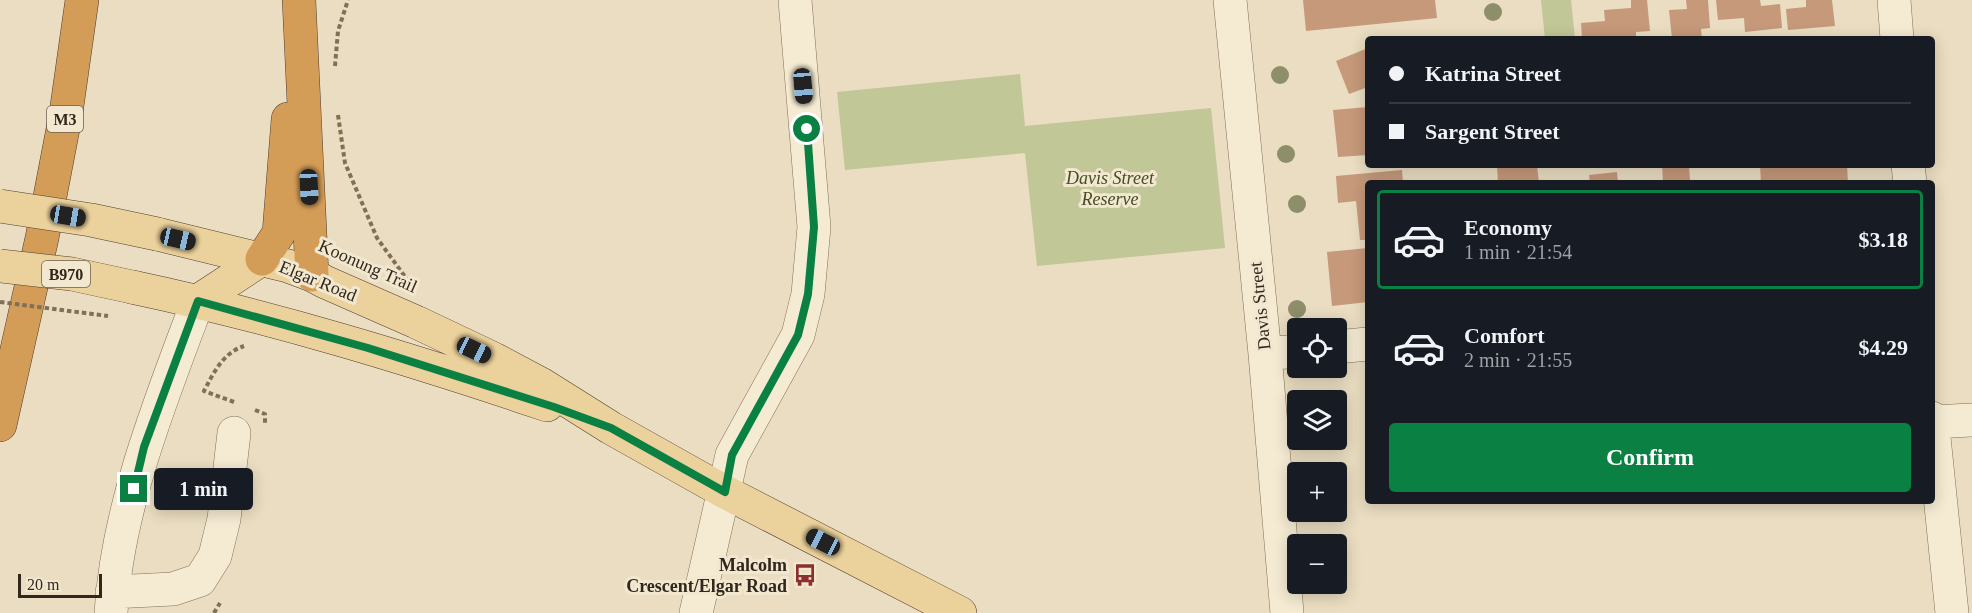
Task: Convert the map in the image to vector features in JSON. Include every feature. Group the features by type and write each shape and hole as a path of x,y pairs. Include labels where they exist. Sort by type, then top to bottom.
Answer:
{"highway":[{"name":"M3","path":"0,425 42,238 66,113 82,0"},
{"path":"262,259 276,240 282,213 297,0"},
{"path":"297,0 312,275"}],"main road":[{"name":"Elgar Road","path":"0,206 91,220 158,234 262,259 312,275 494,359 725,492 960,613"},
{"path":"198,301 262,259"},
{"name":"Elgar Road","path":"0,266 72,274 198,301 368,348 494,387 611,428"}],"street":[{"path":"696,613 732,455 798,335 808,294 814,227 795,0"},
{"name":"Davis Street","path":"1230,0 1265,354 1287,613"},
{"path":"1894,0 1897,36"},
{"path":"198,301 144,447 124,531 112,603 173,589 200,580 215,556 222,528 234,433"},
{"path":"1347,346 1365,344"},
{"path":"1265,354 1287,352"},
{"path":"1935,420 1972,420"},
{"path":"1935,449 1952,613"}],"path":[{"path":"334,76 338,31 348,0"},
{"name":"Koonung Trail","path":"336,109 345,163 377,238 412,287"},
{"path":"0,302 114,316"}],"green space":[{"path":"1541,0 1571,0 1575,36 1545,36"},
{"name":"Davis Street Reserve","path":"1020,74 1025,126 1211,108 1225,248 1037,266 1025,153 845,170 837,92"}],"building":[{"path":"1303,0 1435,0 1437,18 1306,31"},
{"path":"1631,0 1647,0 1650,31 1636,32 1636,36 1582,36 1581,23 1605,21 1604,10 1631,8"},
{"path":"1686,0 1708,0 1710,28 1701,29 1702,36 1672,36 1669,10 1687,9"},
{"path":"1716,0 1760,0 1761,6 1780,4 1782,28 1745,32 1744,18 1718,20"},
{"path":"1806,0 1832,0 1835,26 1788,30 1786,9 1806,7"},
{"path":"1365,49 1365,88 1349,94 1336,61"},
{"path":"1365,107 1365,155 1338,157 1333,110"},
{"path":"1497,168 1537,168 1539,180 1498,180"},
{"path":"1662,168 1689,168 1690,180 1663,180"},
{"path":"1760,168 1847,168 1848,180 1761,180"},
{"path":"1402,170 1403,180 1365,180 1365,240 1360,240 1356,201 1338,203 1336,176"},
{"path":"1617,172 1618,180 1590,180 1589,175"},
{"path":"1365,248 1365,302 1332,306 1327,252"}],"place":[{"name":"Malcolm Crescent/Elgar Road","path":"805,575"}],"route":[{"path":"134,489 144,447 198,301 368,348 554,407 611,428 725,492 732,455 798,335 808,294 814,227 807,129"}]}
